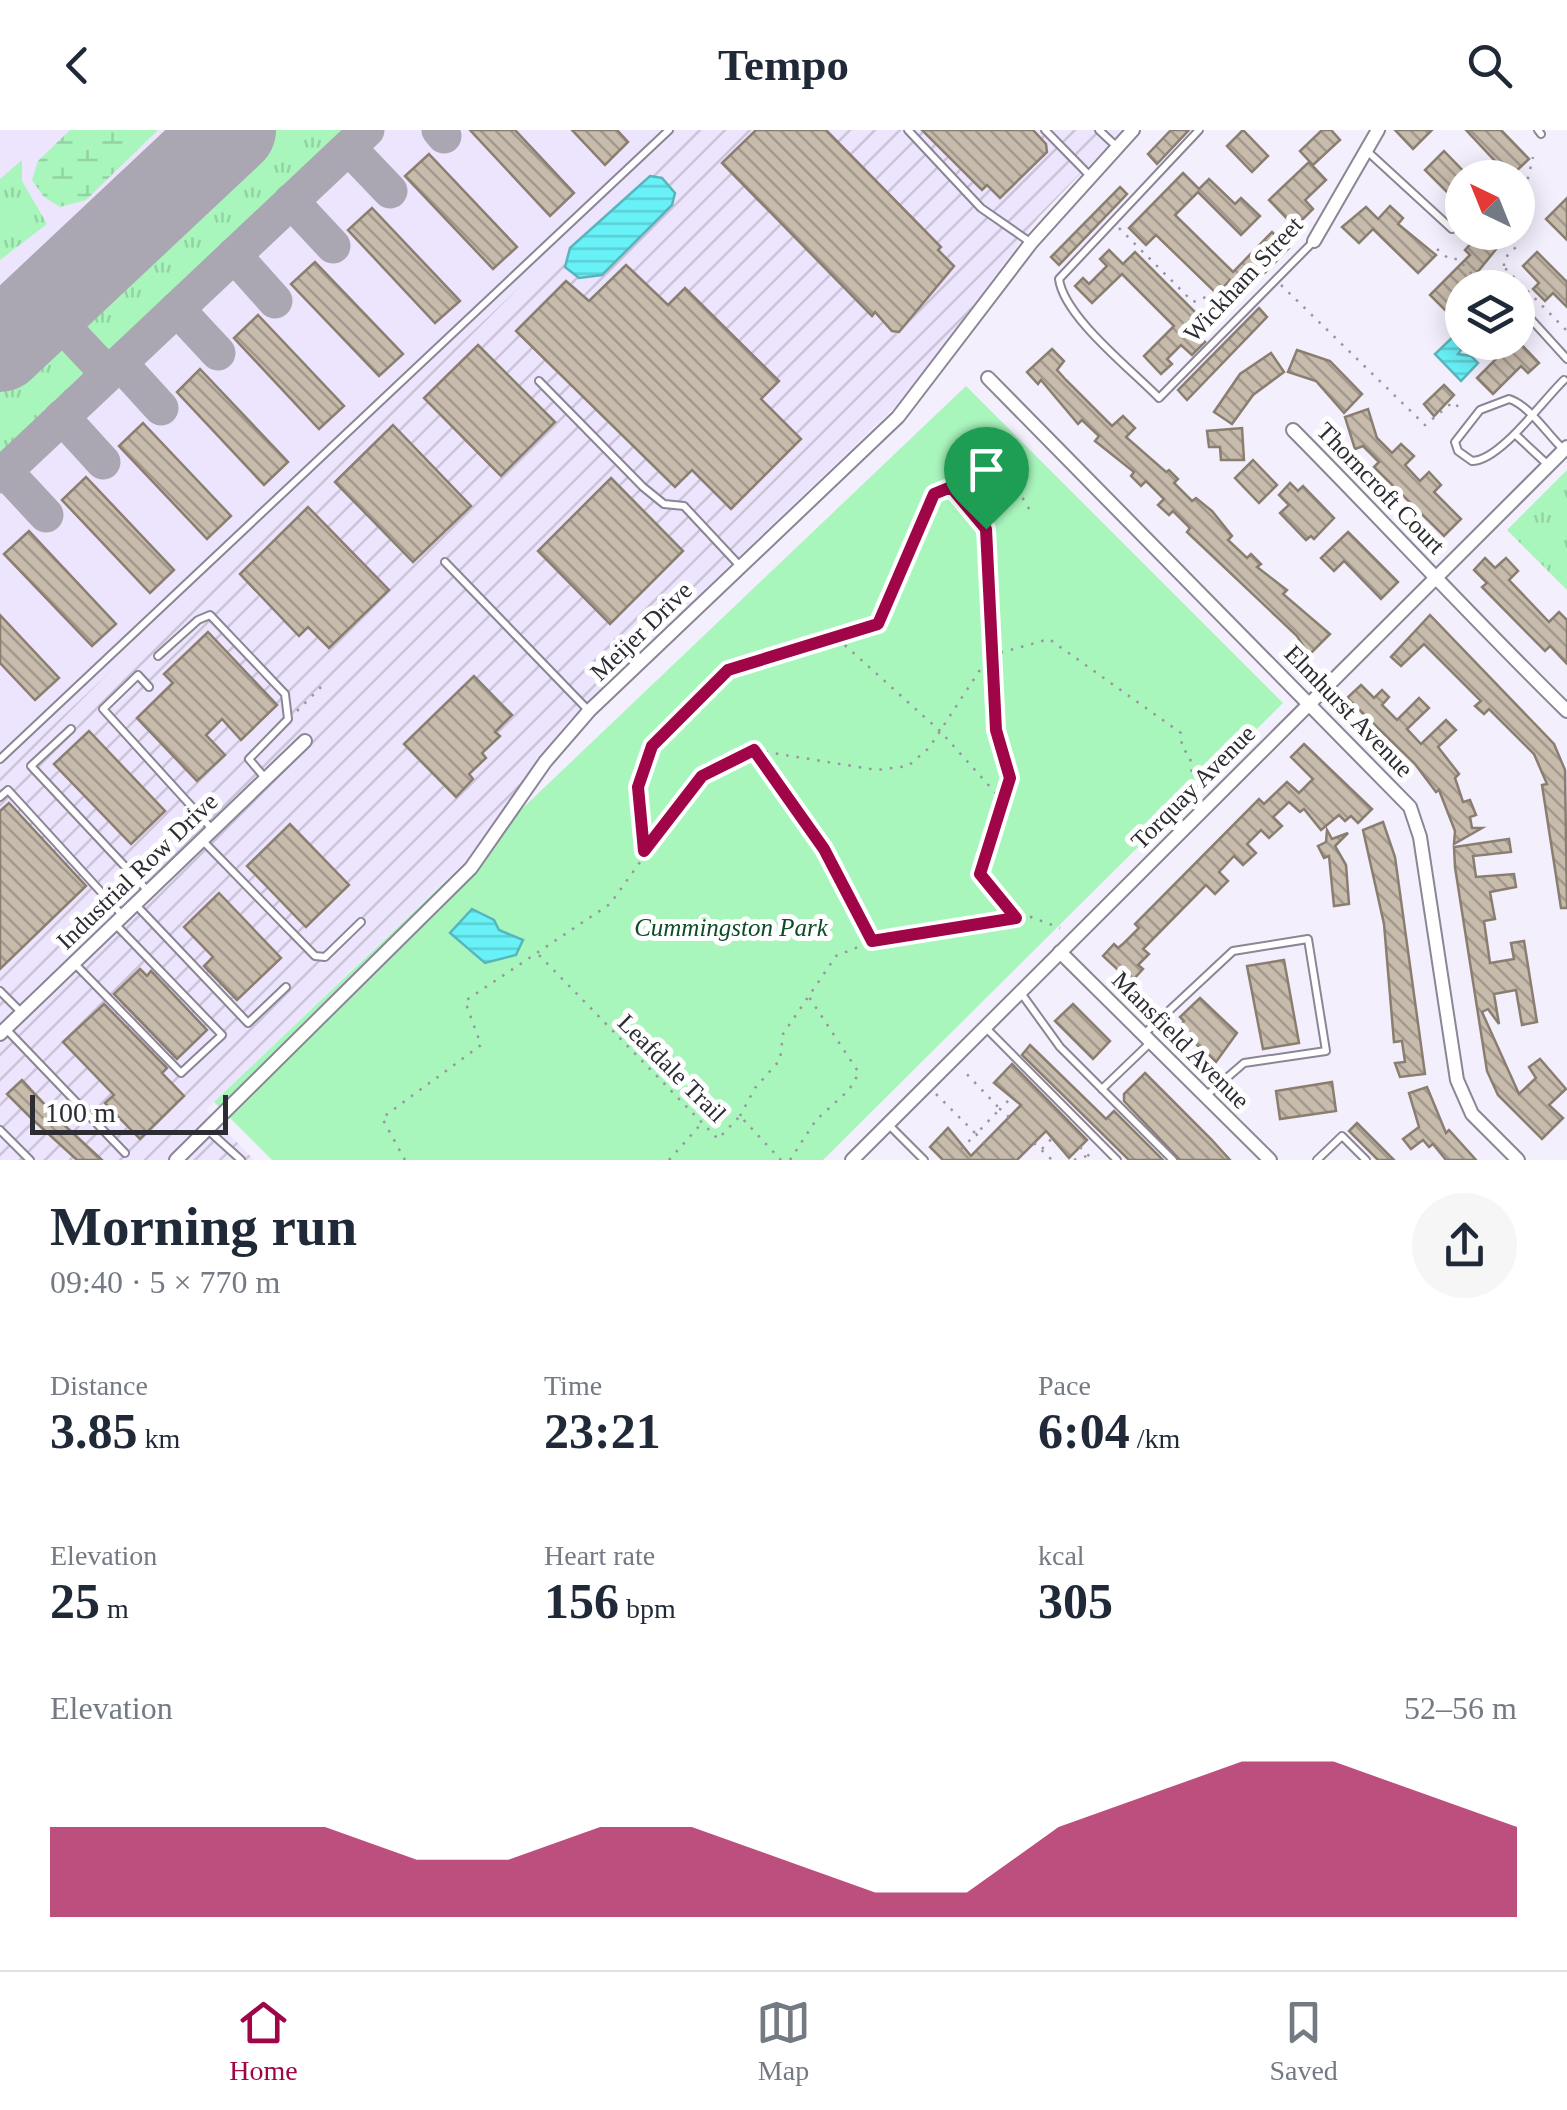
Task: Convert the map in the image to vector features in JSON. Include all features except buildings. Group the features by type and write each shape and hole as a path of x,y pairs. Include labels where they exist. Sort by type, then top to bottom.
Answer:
{"street":[{"name":"Meijer Drive","path":"176,1160 460,880 545,762 589,711 898,417 1031,243 1133,130"},
{"name":"Wickham Street","path":"1314,241 1378,130"},
{"name":"Elmhurst Avenue","path":"988,378 1400,794 1417,819 1457,1080 1472,1114 1518,1160"},
{"name":"Thorncroft Court","path":"1294,430 1567,710"},
{"name":"Torquay Avenue","path":"852,1160 1566,448"},
{"name":"Industrial Row Drive","path":"3,1032 305,741"},
{"name":"Mansfield Avenue","path":"1060,952 1270,1160"}],"lane":[{"path":"0,759 669,130"},
{"path":"908,130 982,208 1031,243"},
{"path":"1046,130 1090,176"},
{"path":"1099,130 1116,147"},
{"name":"Wickham Street","path":"1199,130 1060,279 1064,298 1077,315 1159,398 1314,241"},
{"path":"1366,150 1445,223"},
{"path":"1535,324 1567,359"},
{"path":"1564,380 1538,405 1532,420 1517,436 1501,441 1489,456 1472,460 1458,451 1455,442 1471,419 1494,402 1509,399 1524,407 1532,420 1566,448"},
{"path":"538,381 643,487 664,504 684,506 741,566"},
{"path":"1517,436 1548,466"},
{"path":"445,562 589,711"},
{"path":"158,656 198,620 210,616 285,694 288,719 248,759 266,779"},
{"path":"149,687 138,675 103,709 207,835 315,956 325,957 361,922"},
{"path":"71,729 31,766 148,892"},
{"path":"0,798 8,790 222,1035 181,1073 74,963"},
{"path":"135,904 248,1023 286,986"},
{"path":"1102,1089 1233,951 1308,940 1326,1051 1244,1063 1206,1096"},
{"path":"0,991 22,1013"},
{"path":"1020,992 1060,1047 1173,1160"},
{"path":"986,1027 1117,1160"},
{"path":"3,1032 125,1154"},
{"path":"888,1124 924,1160"},
{"path":"206,1128 242,1160"},
{"path":"0,1130 30,1160"},
{"path":"1317,1160 1342,1136 1366,1160"}],"path":[{"path":"1532,160 1533,156"},
{"path":"1118,227 1194,302 1211,296 1222,307"},
{"path":"1436,249 1448,259 1458,259 1468,270"},
{"path":"1501,270 1504,259 1513,250"},
{"path":"1504,267 1567,330"},
{"path":"1276,281 1426,424 1454,402 1471,419"},
{"path":"644,851 638,787 652,746 728,670 878,624 934,494 983,472 1013,482 1030,512"},
{"path":"951,487 986,529 989,656 996,730 1010,778 980,874 1016,918"},
{"path":"836,637 940,731 1003,801"},
{"path":"405,1160 382,1118 481,1045 465,1001 610,904 644,851 702,776 754,750 877,770 908,766 940,731 989,656 1049,639 1164,725 1182,734 1182,748 1190,756 1194,794"},
{"path":"288,719 321,687"},
{"path":"754,750 824,849 872,941"},
{"path":"740,1116 756,1088 780,1060 783,1034 836,956 872,941 1016,918 1030,917 1060,928"},
{"name":"Leafdale Trail","path":"538,954 720,1140 740,1116 781,1160"},
{"path":"790,1160 816,1120 849,1090 859,1073 809,996"},
{"path":"953,1060 1010,1117"},
{"path":"928,1086 984,1143"},
{"path":"961,1149 1014,1095"},
{"path":"669,1160 702,1122"},
{"path":"1041,1150 1055,1135"},
{"path":"1034,1143 1052,1160"},
{"path":"1080,1147 1093,1160"},
{"path":"1074,1160 1088,1155"}],"shaded area":[{"path":"0,130 687,130 0,775"},
{"path":"687,130 1122,130 1038,218 905,397 566,723 470,857 206,1110 254,1160 0,1160 0,775"}],"green space":[{"path":"70,130 158,130 86,200 60,207 44,197 32,180 38,161"},
{"path":"167,130 198,130 0,317 0,296 12,280"},
{"path":"257,130 356,130 137,336 109,355 81,334 65,310"},
{"path":"22,160 22,181 47,224 0,260 0,179"},
{"path":"47,328 71,346 90,374 70,399 0,465 0,372"},
{"name":"Cummingston Park","path":"966,386 1283,703 823,1160 272,1160 214,1102"},
{"path":"1567,470 1567,590 1507,530"}],"water":[{"path":"650,176 662,178 675,193 672,205 602,275 579,278 565,267 570,248"},
{"path":"1445,344 1445,360 1478,363 1461,381 1435,354"},
{"path":"472,909 494,920 499,930 523,940 516,955 485,963 450,933"}],"taxiway":[{"path":"0,476 367,130"},
{"path":"439,130 444,136"},
{"path":"349,148 390,191"},
{"path":"291,201 333,246"},
{"path":"234,255 275,301"},
{"path":"44,306 108,374"},
{"path":"177,309 218,353"},
{"path":"120,363 161,408"},
{"path":"62,417 103,462"},
{"path":"5,471 46,515"}],"runway":[{"path":"0,347 231,130"}],"route":[{"path":"951,487 986,529 989,656 996,730 1010,778 980,874 1016,918 872,941 824,849 754,750 702,776 644,851 638,787 652,746 728,670 878,624 934,494 951,487"}]}
